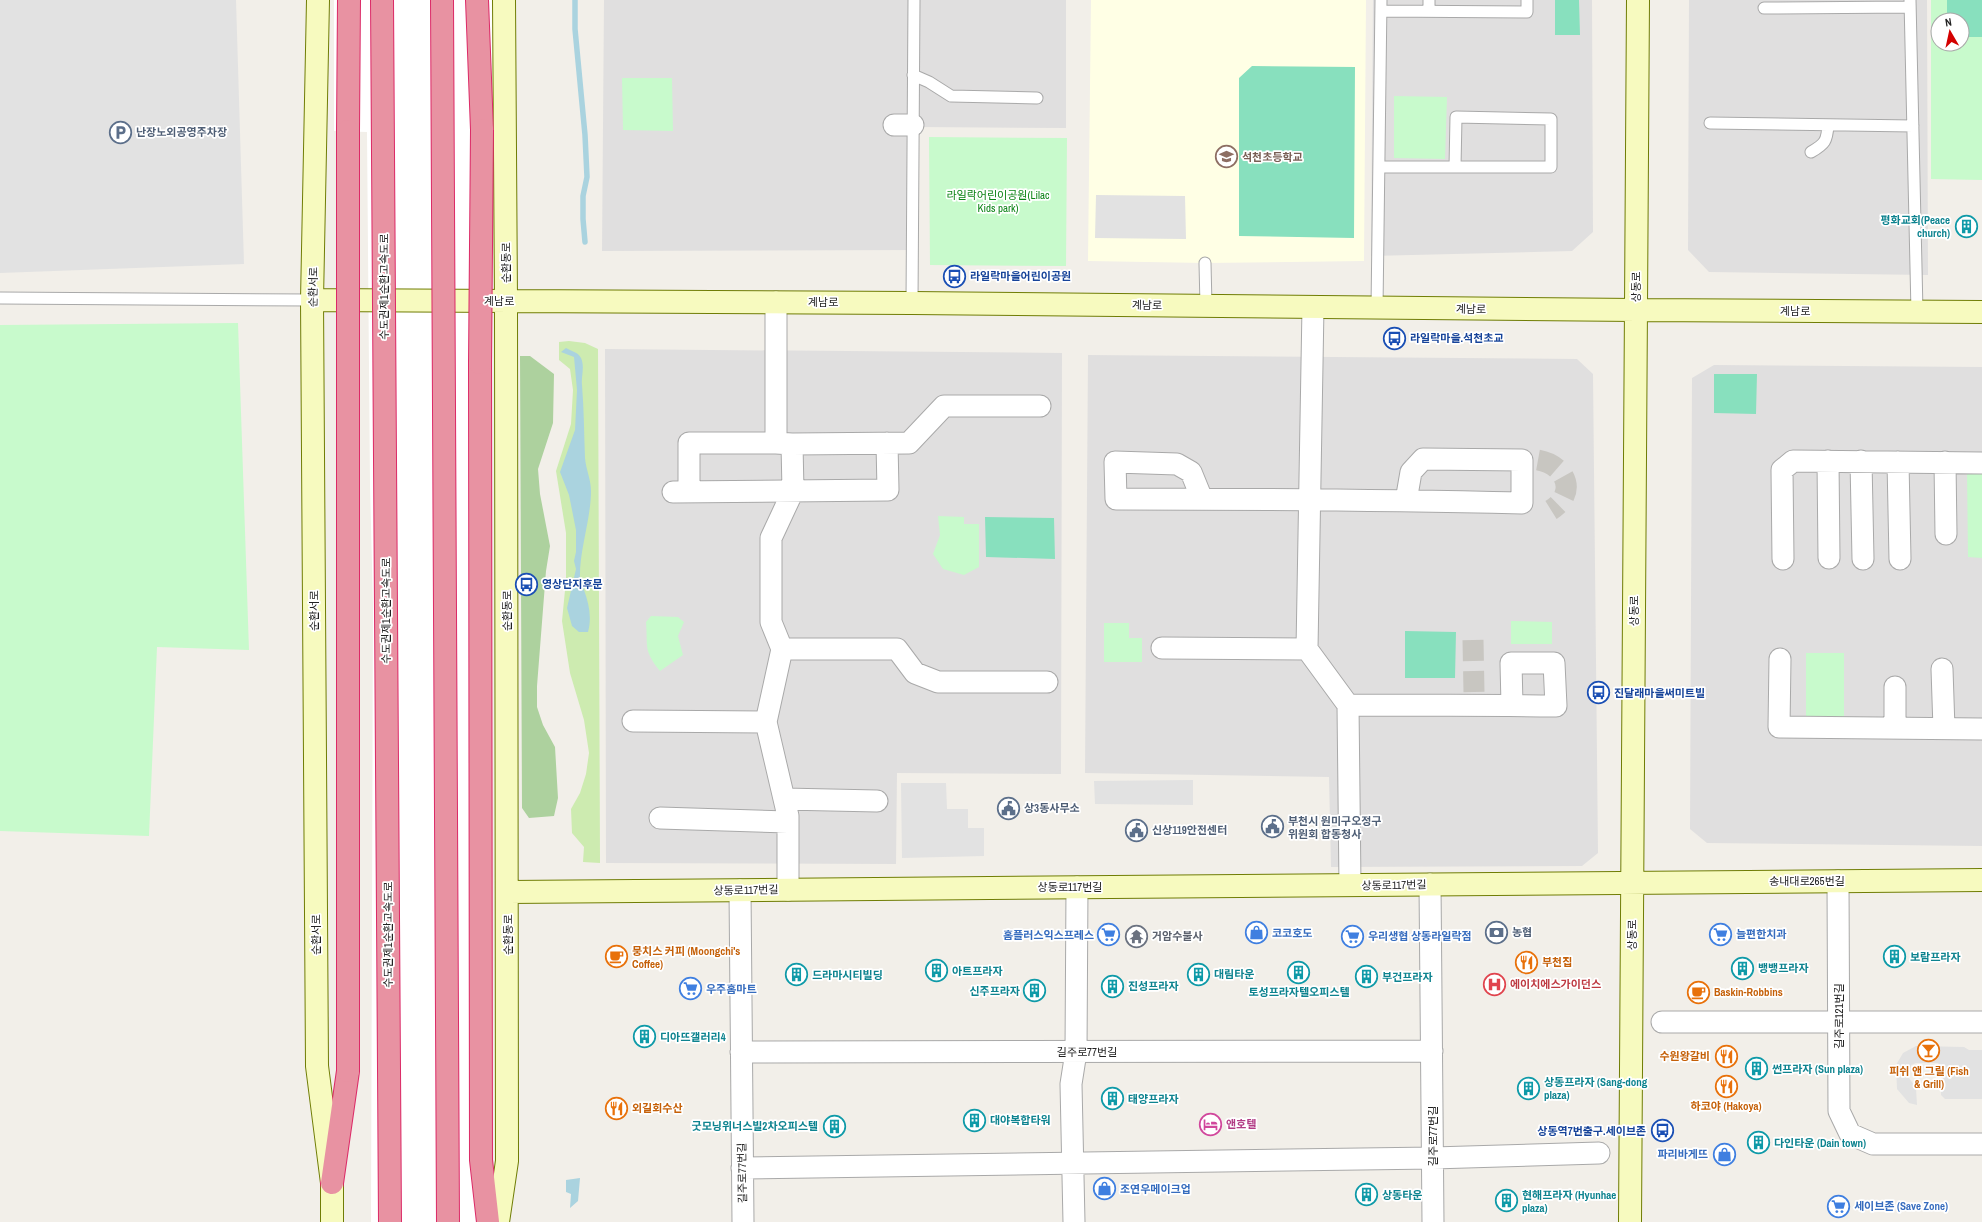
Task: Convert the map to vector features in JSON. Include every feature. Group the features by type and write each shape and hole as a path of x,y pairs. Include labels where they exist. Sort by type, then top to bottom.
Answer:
{"highway":[{"path":"332,1183 348,1071 350,0"},
{"name":"수도권제1순환고속도로","path":"382,0 390,1222"},
{"path":"442,0 448,1222"},
{"path":"477,0 482,130 480,363 481,1160 488,1222"}],"street":[{"name":"순환서로","path":"318,0 312,300 317,1066 332,1183 332,1222"},
{"name":"순환동로","path":"498,1222 507,1161 508,892 504,0"},
{"name":"상동로","path":"1630,1222 1638,0"},
{"name":"계남로","path":"312,300 776,302 1982,312"},
{"path":"776,302 784,444 793,491 771,538 771,622 782,649 766,722 788,822 788,890"},
{"path":"1313,307 1307,649 1348,704 1350,885"},
{"path":"888,443 888,490 680,492 688,444 784,444 888,443 909,443 944,406 1040,406"},
{"path":"1202,499 1310,499 1406,501 1522,503 1530,460 1423,459 1411,472 1406,501"},
{"path":"1783,560 1782,470 1793,461 1982,463"},
{"path":"1828,461 1829,558"},
{"path":"1861,461 1863,560"},
{"path":"1898,462 1900,558"},
{"path":"1945,462 1946,534"},
{"path":"1162,648 1307,649"},
{"path":"782,649 898,649 915,672 938,682 1047,682"},
{"path":"1780,659 1780,726 1982,729"},
{"path":"1942,669 1944,729"},
{"path":"1894,687 1895,728"},
{"path":"1348,704 1474,699 1512,705"},
{"path":"633,721 766,722"},
{"path":"784,799 877,801"},
{"path":"660,818 788,822"},
{"name":"송내대로265번길","path":"1632,882 1982,880"},
{"name":"길주로121번길","path":"1838,881 1839,1111 1850,1134 1873,1144 1982,1144"},
{"name":"상동로117번길","path":"508,892 1632,882"},
{"name":"길주로77번길","path":"1430,884 1433,1222"},
{"path":"1074,1222 1072,1084 1076,1052 1077,887"},
{"name":"길주로77번길","path":"740,890 743,1222"},
{"path":"1662,1022 1982,1022"},
{"name":"길주로77번길","path":"741,1052 1432,1051"},
{"path":"742,1168 1433,1158 1599,1153"}],"lane":[{"path":"912,303 904,125 913,75 914,0"},
{"path":"1377,308 1381,5 1429,6 1527,12 1528,0"},
{"path":"1764,8 1910,3 1917,312"},
{"path":"913,75 930,82 951,96 1037,98"},
{"path":"1379,167 1455,167 1551,167 1551,119 1456,118 1455,167"},
{"path":"1710,123 1913,126"},
{"path":"1811,152 1822,145 1827,136 1828,125"},
{"path":"1205,263 1206,306"},
{"path":"0,298 312,300"}],"shaded area":[{"name":"난장노외공영주차장","path":"0,0 236,0 244,264 0,273"},
{"path":"604,0 1066,0 1066,128 919,127 918,250 602,251"},
{"name":"석천초등학교","path":"1091,0 1366,0 1364,261 1205,263 1088,261"},
{"path":"1373,0 1592,0 1593,232 1572,251 1371,256"},
{"path":"1689,0 1927,0 1928,275 1709,272 1688,250"},
{"path":"1096,195 1185,196 1186,239 1095,238"},
{"path":"605,349 1062,353 1061,774 897,773 896,864 606,863"},
{"path":"1088,355 1577,359 1593,374 1598,853 1582,866 1331,867 1329,777 1085,773"},
{"path":"1714,365 1982,367 1982,846 1707,843 1690,829 1692,378"},
{"path":"1193,780 1193,805 1095,804 1094,781"},
{"path":"901,783 946,783 947,809 968,809 968,828 984,828 984,856 902,858"},
{"path":"1916,1046 1964,1047 1969,1050 1982,1050 1982,1099 1945,1099 1941,1095 1941,1067 1938,1063 1916,1063 1911,1065 1909,1078 1916,1088 1917,1105 1909,1103 1897,1089 1896,1065 1903,1053"}],"green space":[{"path":"1555,0 1579,0 1580,35 1555,35"},
{"path":"1931,0 1982,0 1982,180 1931,179 1931,52 1970,52 1970,12 1931,12"},
{"path":"1947,0 1982,0 1982,37 1970,37 1970,12 1947,12"},
{"path":"1252,66 1355,67 1354,238 1239,236 1239,78"},
{"path":"622,78 672,78 673,131 623,130"},
{"path":"1394,96 1447,97 1445,159 1394,158"},
{"name":"라일락어린이공원(Lilac Kids park)","path":"929,137 1067,138 1066,266 930,265"},
{"path":"238,323 249,650 157,647 149,836 0,831 0,325"},
{"path":"569,341 585,343 598,349 600,863 583,862 584,847 572,833 571,809 580,793 586,774 589,753 584,720 570,673 562,621 566,580 566,533 556,471 571,424 573,390 570,369 559,360 559,342"},
{"path":"520,356 530,356 554,374 553,423 538,469 540,494 550,546 546,571 537,686 537,707 543,725 555,747 558,798 554,816 529,818 522,808"},
{"path":"1714,374 1757,374 1756,414 1714,413"},
{"path":"1967,472 1982,472 1982,558 1968,557"},
{"path":"938,516 964,517 964,524 979,524 979,567 964,575 943,569 933,554 940,535"},
{"path":"985,517 1054,518 1055,559 986,557"},
{"path":"651,616 678,617 684,622 678,636 683,655 660,671 651,658 647,648 646,622"},
{"path":"1511,621 1552,622 1552,644 1511,644"},
{"path":"1104,623 1129,623 1129,638 1142,638 1142,662 1104,662"},
{"path":"1405,631 1456,632 1455,678 1405,678"},
{"path":"1806,653 1844,653 1844,718 1806,716"}],"water":[{"path":"566,348 578,354 583,365 582,382 585,458 591,491 589,513 581,557 580,581 589,605 590,621 588,632 579,632 572,626 567,608 576,569 574,561 576,552 576,530 569,495 560,472 575,430 577,390 574,357 561,352"},
{"path":"580,1178 578,1201 570,1208 571,1194 566,1192 566,1180"}],"pier":[{"path":"334,0 504,0 500,130 482,130 480,1222 371,1222 373,605 370,486 367,132 334,131"}],"waterway":[{"path":"575,0 575,29 585,135 587,177 583,196 585,242"}],"tunnel":[{"path":"1538,460 1548,463 1556,468 1565,480 1566,488 1564,496 1551,510"},
{"path":"1473,640 1474,692"}],"place":[{"name":"난장노외공영주차장","path":"120,132"},
{"name":"석천초등학교","path":"1227,157"},
{"name":"평화교회(Peace church)","path":"1966,226"},
{"name":"라일락마을어린이공원","path":"954,276"},
{"name":"라일락마을.석천초교","path":"1395,338"},
{"name":"영상단지후문","path":"526,584"},
{"name":"진달래마을써미트빌","path":"1599,693"},
{"name":"상3동사무소","path":"1009,808"},
{"name":"부천시 원미구오정구 위원회 합동청사","path":"1273,827"},
{"name":"신상119안전센터","path":"1137,830"},
{"name":"농협","path":"1497,932"},
{"name":"코코호도","path":"1256,933"},
{"name":"늘편한치과","path":"1720,934"},
{"name":"홈플러스익스프레스","path":"1109,935"},
{"name":"거암수불사","path":"1137,936"},
{"name":"우리생협 상동라일락점","path":"1352,936"},
{"name":"뭉치스 커피 (Moongchi's Coffee)","path":"616,957"},
{"name":"보람프라자","path":"1894,957"},
{"name":"부천집","path":"1526,962"},
{"name":"뱅뱅프라자","path":"1743,968"},
{"name":"아트프라자","path":"937,971"},
{"name":"토성프라자텔오피스텔","path":"1299,972"},
{"name":"대림타운","path":"1199,974"},
{"name":"드라마시티빌딩","path":"797,975"},
{"name":"부건프라자","path":"1366,977"},
{"name":"에이치에스가이던스","path":"1495,984"},
{"name":"진성프라자","path":"1112,986"},
{"name":"우주홈마트","path":"691,989"},
{"name":"신주프라자","path":"1035,991"},
{"name":"Baskin-Robbins","path":"1698,992"},
{"name":"디아뜨갤러리4","path":"645,1037"},
{"name":"피쉬 앤 그릴 (Fish & Grill)","path":"1929,1051"},
{"name":"수원왕갈비","path":"1726,1056"},
{"name":"썬프라자 (Sun plaza)","path":"1757,1069"},
{"name":"하코야 (Hakoya)","path":"1726,1086"},
{"name":"상동프라자 (Sang-dong plaza)","path":"1529,1088"},
{"name":"태양프라자","path":"1112,1099"},
{"name":"외길회수산","path":"617,1108"},
{"name":"대야복합타워","path":"975,1120"},
{"name":"앤호텔","path":"1211,1124"},
{"name":"굿모닝위너스빌2차오피스텔","path":"834,1126"},
{"name":"상동역7번출구.세이브존","path":"1662,1131"},
{"name":"다인타운 (Dain town)","path":"1758,1143"},
{"name":"파리바게뜨","path":"1724,1154"},
{"name":"조연우메이크업","path":"1104,1189"},
{"name":"상동타운","path":"1367,1195"},
{"name":"현해프라자 (Hyunhae plaza)","path":"1506,1201"},
{"name":"세이브존 (Save Zone)","path":"1839,1206"}]}
